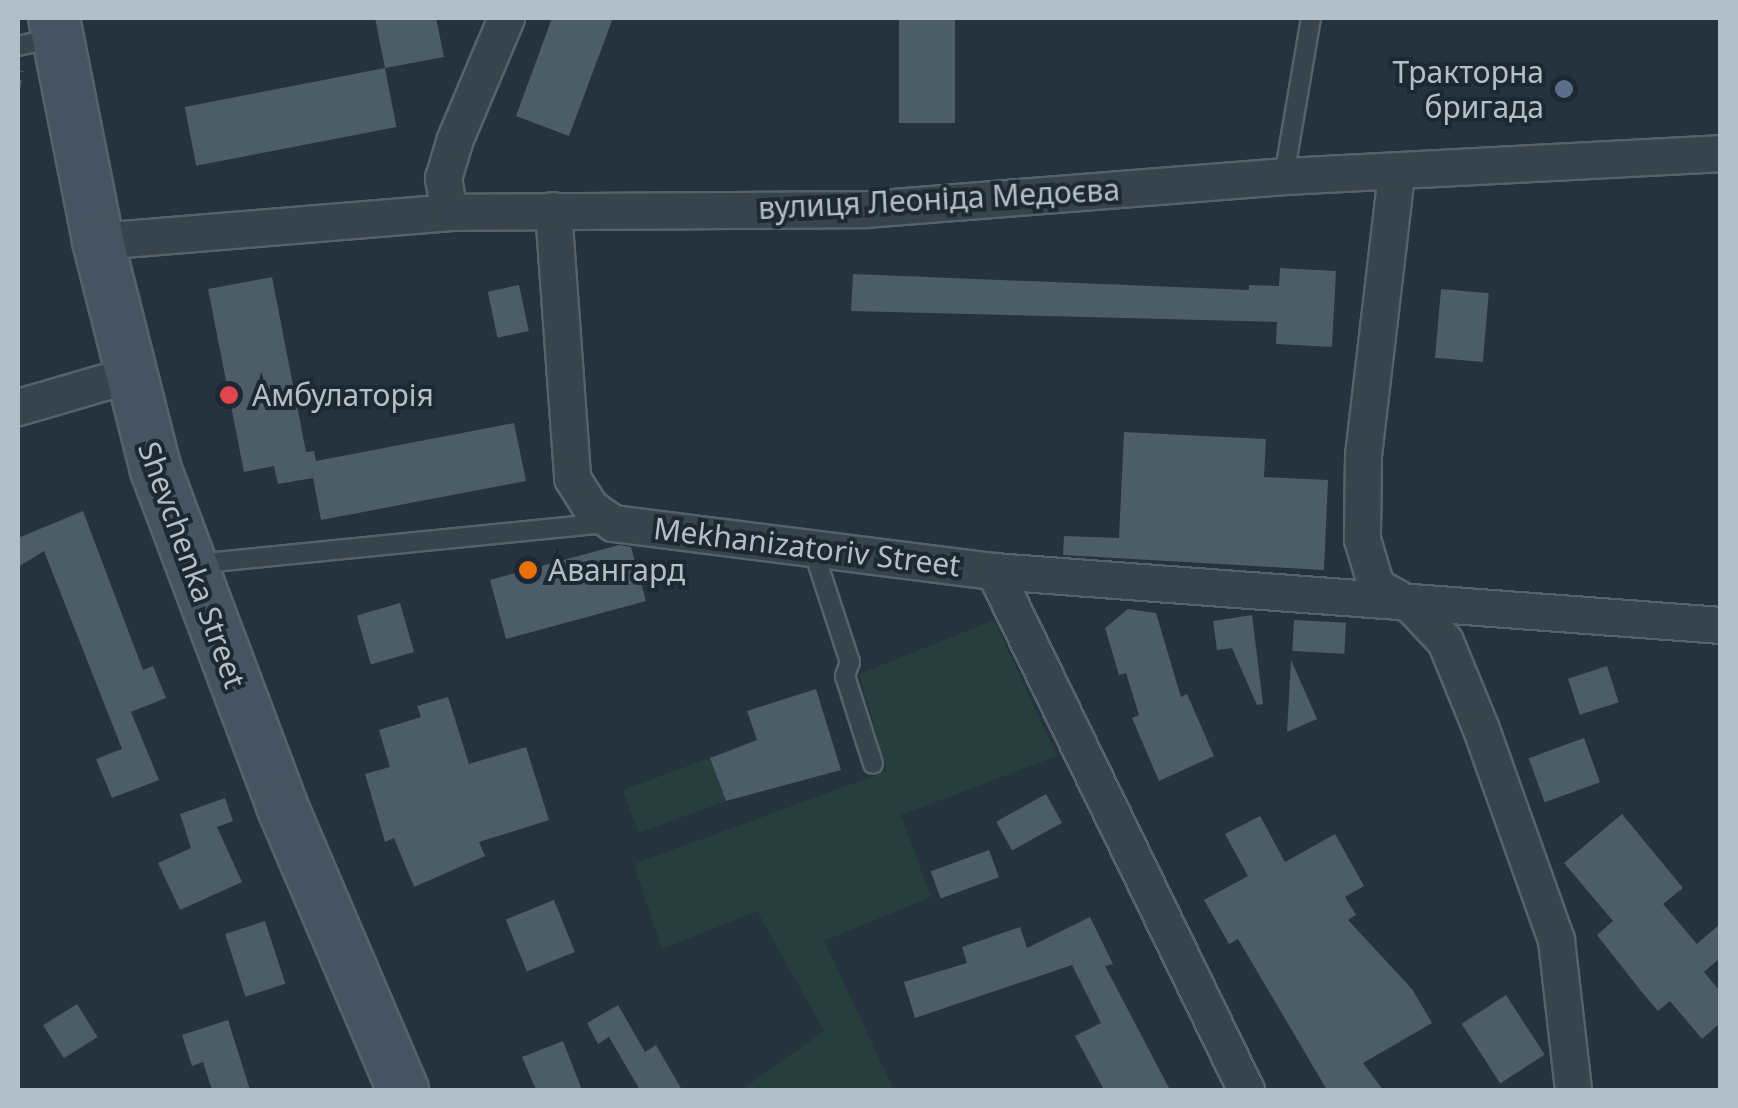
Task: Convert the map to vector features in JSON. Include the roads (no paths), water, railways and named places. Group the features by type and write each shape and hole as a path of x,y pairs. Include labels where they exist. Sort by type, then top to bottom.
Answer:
{"main road":[{"name":"Shevchenka Street","path":"43,34 98,241 128,374 187,564 372,1028 403,1090"}],"street":[{"path":"449,212 443,178 454,141 506,18"},
{"name":"вулиця Леоніда Медоєва","path":"98,241 449,212 866,209 1284,176 1396,174 1720,153"},
{"path":"1396,174 1363,454 1362,539 1376,586 1412,606 1445,641 1556,940 1573,1090"},
{"name":"Mekhanizatoriv Street","path":"553,210 572,478 590,507 613,523 812,545 994,571 1246,1090"},
{"path":"18,407 128,374"},
{"path":"994,571 1412,606 1720,626"}],"lane":[{"path":"1284,176 1311,18"},
{"path":"187,564 613,523"},
{"path":"812,545 873,764"}],"place":[{"name":"Тракторна бригада","path":"1564,89"},
{"name":"Амбулаторія","path":"229,395"},
{"name":"Авангард","path":"528,570"}]}
